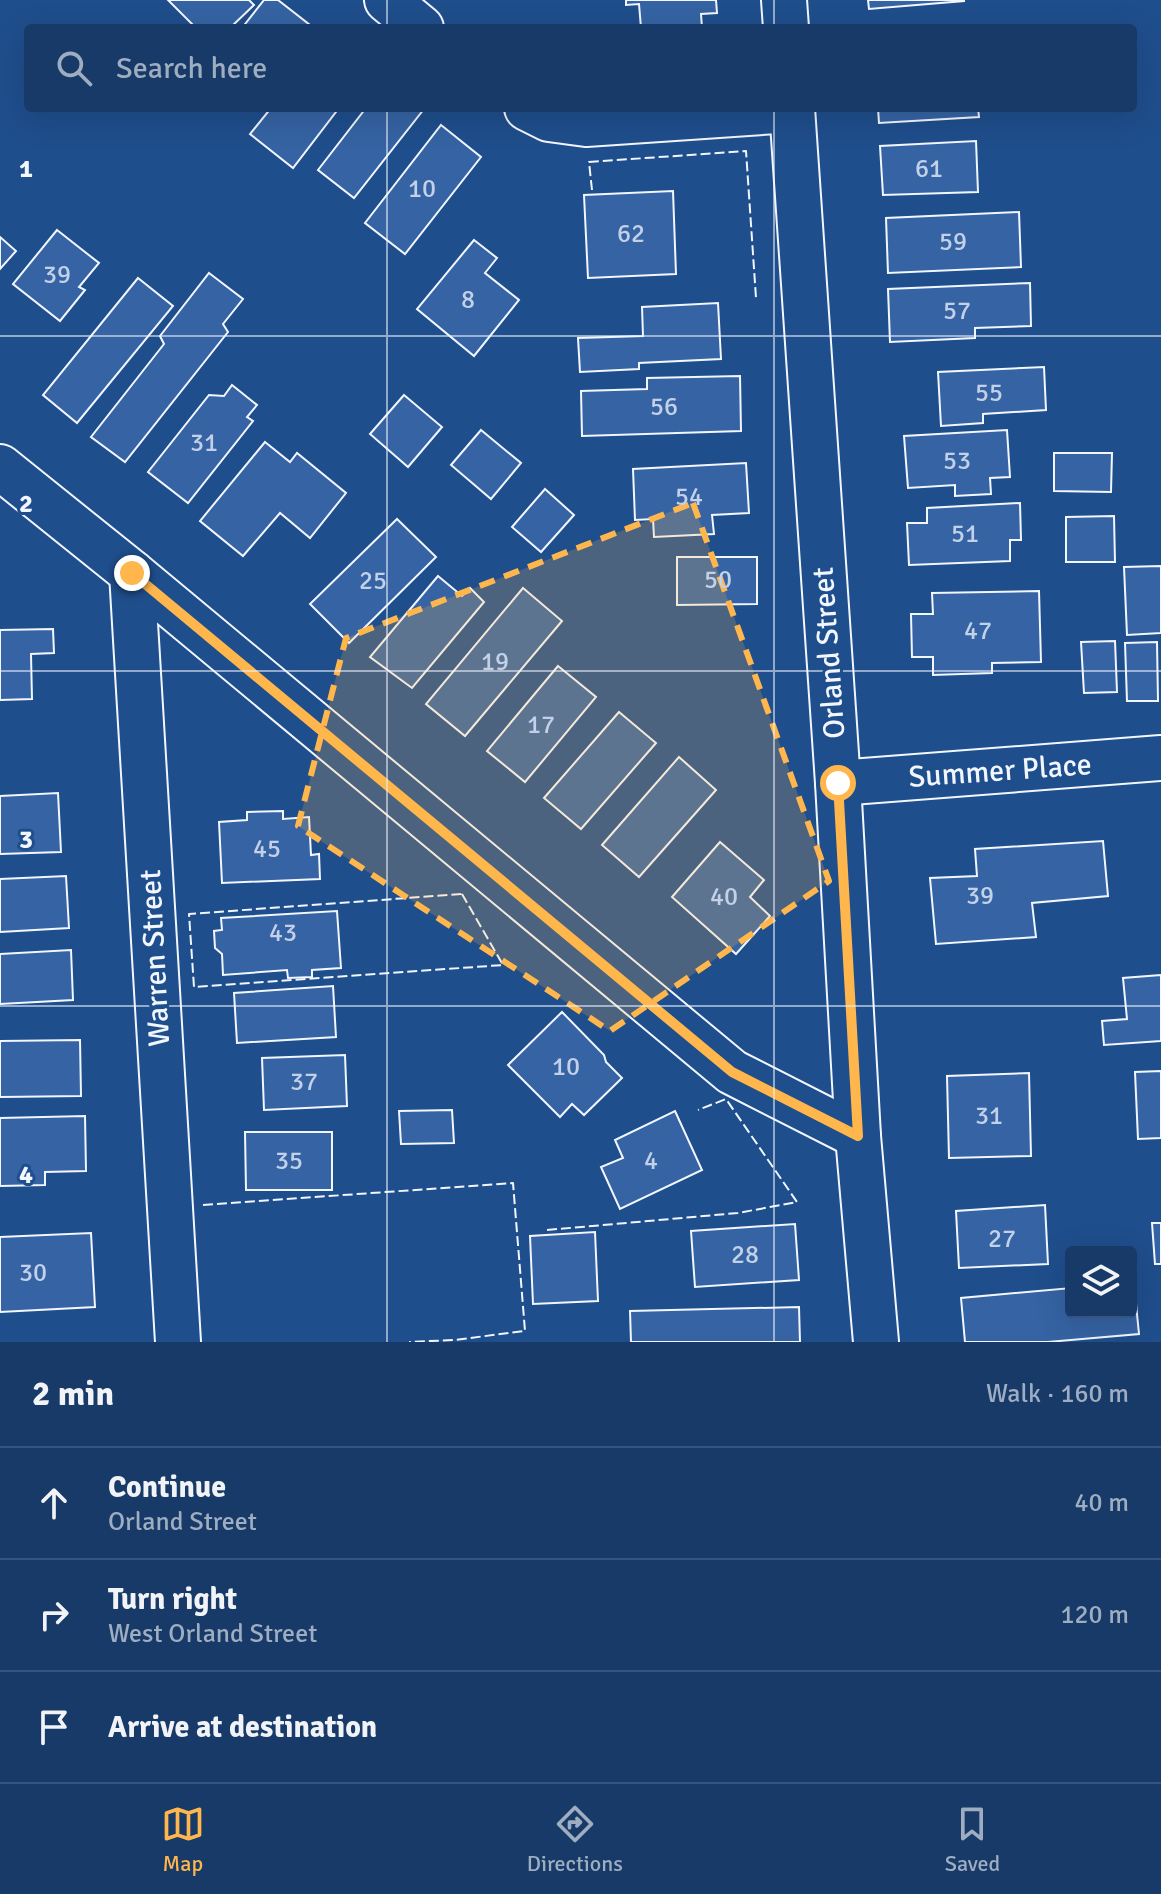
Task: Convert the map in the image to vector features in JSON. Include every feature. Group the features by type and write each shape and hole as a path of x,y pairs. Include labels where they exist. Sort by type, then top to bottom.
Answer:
{"street":[{"path":"387,0 416,24"},
{"path":"784,0 786,24"},
{"path":"535,112 549,119 586,124 751,112"},
{"name":"Orland Street","path":"792,112 838,783 858,1136 876,1342"},
{"path":"0,467 732,1072 858,1136"},
{"name":"Warren Street","path":"132,573 178,1342"},
{"name":"Summer Place","path":"838,783 1161,758"}],"highlighted area":[{"path":"693,503 829,881 610,1031 298,826 346,638"}],"building":[{"path":"168,0 249,0 254,5 234,24 192,24"},
{"path":"264,0 278,0 309,24 245,24"},
{"path":"626,0 716,0 717,13 701,14 702,24 641,24 639,4 626,5"},
{"path":"868,0 964,0 964,1 869,9"},
{"path":"268,112 336,112 293,168 250,134"},
{"path":"363,112 422,112 354,198 318,170"},
{"path":"878,112 978,112 979,117 879,123"},
{"path":"441,125 481,157 405,254 365,223"},
{"path":"976,141 978,192 883,195 880,146"},
{"path":"673,191 676,274 588,278 584,195"},
{"path":"1019,212 1021,267 888,273 886,218"},
{"path":"57,230 99,263 79,287 85,290 60,321 13,284"},
{"path":"0,237 16,251 0,269"},
{"path":"474,240 497,258 485,273 519,300 474,356 417,309"},
{"path":"209,273 243,299 223,324 228,332 125,462 91,437 164,344 160,336"},
{"path":"138,278 173,306 77,423 43,395"},
{"path":"1030,283 1031,326 975,328 975,338 890,342 888,289"},
{"path":"718,303 721,359 639,363 639,369 580,372 578,338 643,336 642,307"},
{"path":"1044,367 1046,410 983,414 983,423 941,426 938,372"},
{"path":"740,376 741,431 582,436 581,391 647,389 647,378"},
{"path":"232,385 257,405 247,417 253,421 188,503 148,472 209,395 224,396"},
{"path":"404,395 442,427 408,467 370,434"},
{"path":"481,430 521,463 491,499 451,465"},
{"path":"1007,430 1010,477 990,478 991,494 955,496 955,485 908,488 904,436"},
{"path":"265,442 290,462 297,453 346,493 310,538 280,513 243,556 200,521"},
{"path":"1054,453 1112,453 1111,492 1054,491"},
{"path":"746,463 749,513 712,515 714,534 654,537 653,519 635,520 633,469"},
{"path":"545,489 574,515 541,552 512,527"},
{"path":"1020,503 1021,540 1010,540 1010,561 909,565 907,523 927,523 927,508"},
{"path":"1114,516 1115,562 1066,562 1066,517"},
{"path":"397,519 436,557 349,643 310,604"},
{"path":"677,557 757,557 757,604 677,605"},
{"path":"1161,566 1161,633 1127,635 1124,567"},
{"path":"438,576 462,596 470,588 484,602 412,688 370,657"},
{"path":"523,588 562,621 465,736 426,704"},
{"path":"1039,591 1041,662 992,663 992,673 933,675 933,657 912,657 911,614 933,614 932,593"},
{"path":"53,629 54,653 31,654 32,699 0,700 0,630"},
{"path":"1115,641 1117,692 1084,693 1081,642"},
{"path":"1157,642 1158,701 1127,701 1125,643"},
{"path":"558,666 596,697 525,782 487,751"},
{"path":"619,712 656,743 581,829 544,798"},
{"path":"679,757 716,790 639,877 602,845"},
{"path":"58,793 61,852 0,854 0,796"},
{"path":"283,811 283,819 309,817 311,855 319,854 320,879 222,883 219,822 247,820 247,812"},
{"path":"1103,841 1108,896 1032,903 1036,937 936,944 930,878 977,876 975,849"},
{"path":"720,842 764,880 750,897 770,916 736,954 672,897"},
{"path":"66,876 69,928 0,932 0,879"},
{"path":"337,911 341,968 312,970 312,977 288,978 287,970 223,975 222,954 215,948 214,931 222,930 221,918"},
{"path":"71,950 73,1000 0,1004 0,954"},
{"path":"1161,975 1161,1041 1104,1045 1102,1021 1127,1019 1123,978"},
{"path":"333,986 336,1037 237,1043 234,993"},
{"path":"562,1012 622,1078 584,1115 572,1104 560,1117 508,1065"},
{"path":"80,1040 81,1096 0,1097 0,1041"},
{"path":"345,1055 347,1106 264,1110 262,1058"},
{"path":"1161,1071 1161,1138 1138,1139 1135,1072"},
{"path":"1029,1073 1031,1156 949,1158 947,1076"},
{"path":"452,1110 454,1143 401,1144 399,1111"},
{"path":"675,1111 702,1170 620,1209 601,1167 623,1158 615,1140"},
{"path":"85,1116 86,1171 45,1172 45,1185 0,1186 0,1118"},
{"path":"245,1132 332,1132 332,1190 246,1190"},
{"path":"1045,1205 1048,1264 959,1268 956,1211"},
{"path":"1152,1223 1161,1223 1161,1264 1155,1264"},
{"path":"795,1224 799,1280 695,1287 691,1231"},
{"path":"595,1232 598,1301 533,1304 530,1236"},
{"path":"91,1233 95,1307 0,1312 0,1237"},
{"path":"1065,1289 1065,1318 1137,1318 1137,1314 1139,1334 1048,1342 965,1342 961,1298"},
{"path":"799,1307 800,1342 631,1342 630,1311"}],"fence":[{"path":"592,190 589,162 746,151 756,298"},
{"path":"462,894 503,965 194,987 189,914 462,894"},
{"path":"547,1230 738,1213 797,1202 726,1099 698,1110"},
{"path":"203,1205 513,1183 525,1331 409,1342"}],"route":[{"path":"132,573 732,1072 858,1136 838,783"}]}
